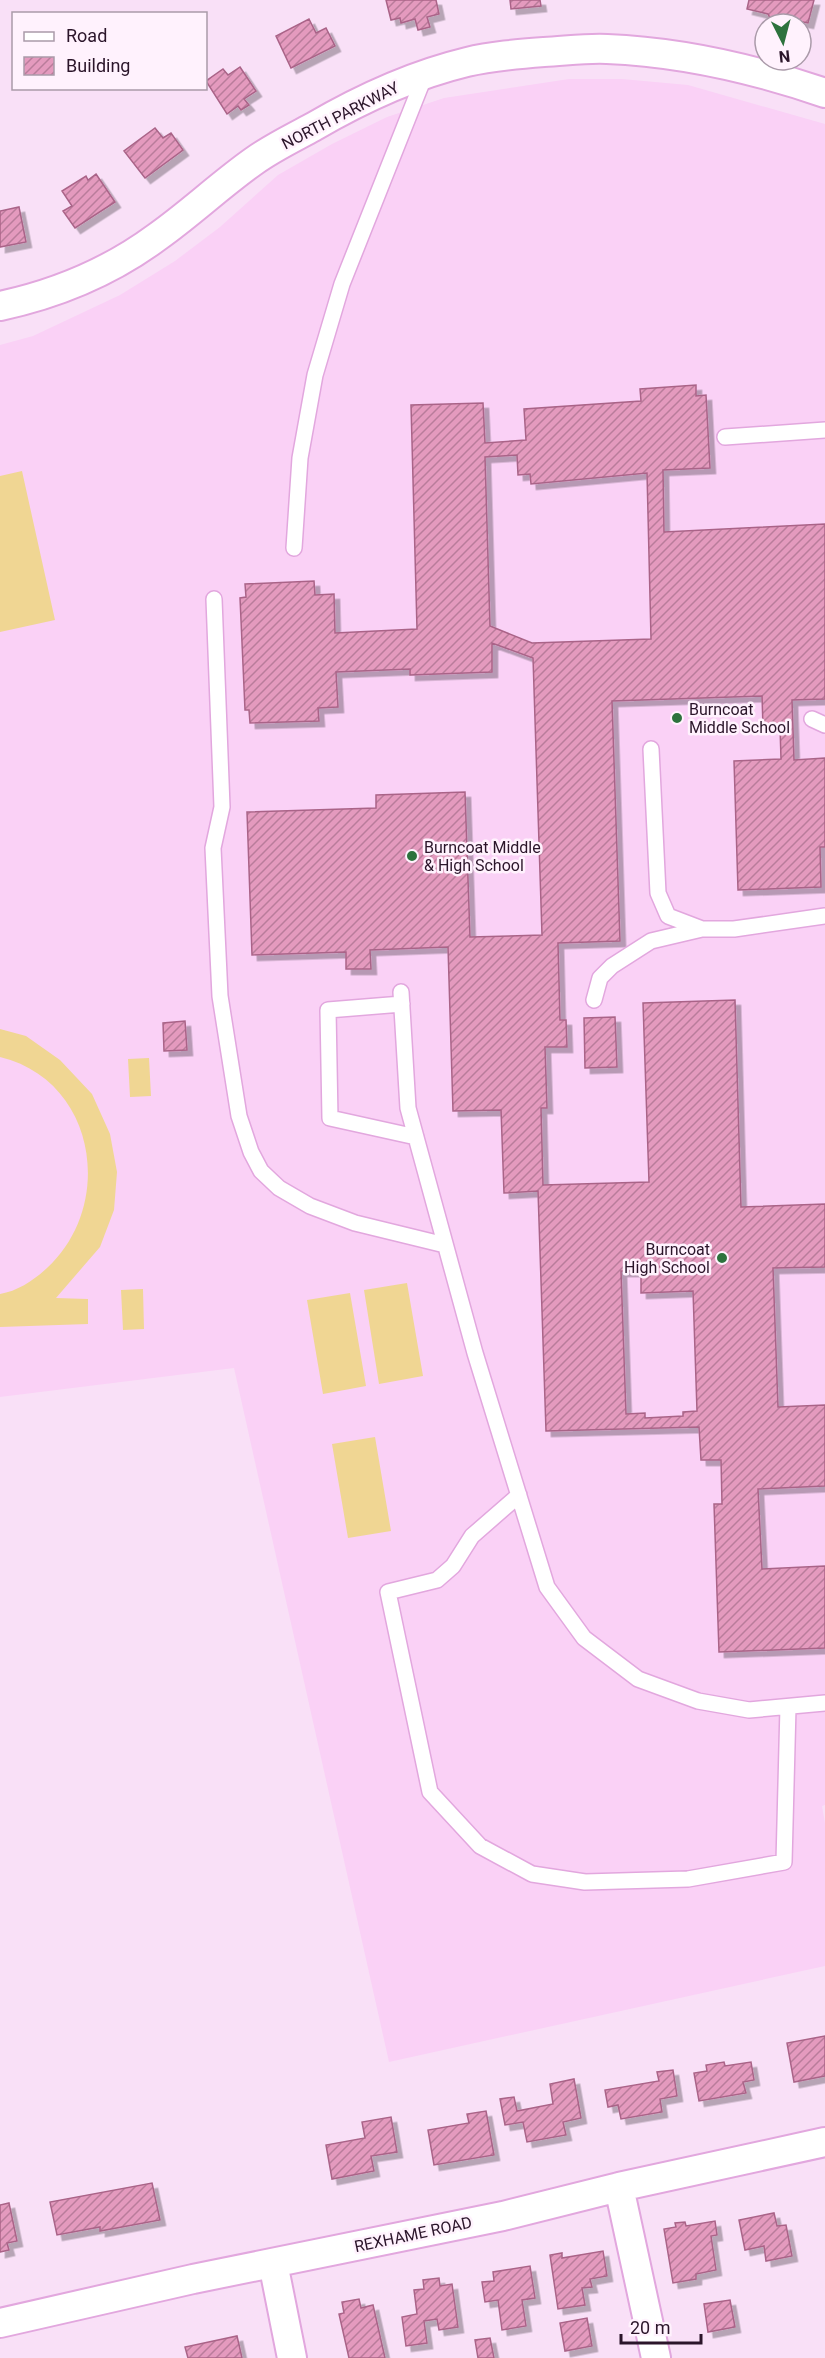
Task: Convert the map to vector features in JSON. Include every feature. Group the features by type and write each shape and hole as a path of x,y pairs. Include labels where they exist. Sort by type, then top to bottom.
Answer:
{"street":[{"name":"NORTH PARKWAY","path":"0,306 44,295 118,261 155,239 224,184 272,150 371,96 425,75 468,62 518,54 606,49 664,54 738,68 825,93"},
{"name":"REXHAME ROAD","path":"0,2323 273,2263 503,2216 619,2187 825,2142"},
{"path":"619,2187 656,2358"},
{"path":"273,2263 292,2358"}],"lane":[{"path":"294,548 300,458 315,375 342,284 425,75"},
{"path":"725,437 825,430"},
{"path":"214,598 222,807 213,848 220,996 239,1116 251,1152 261,1171 279,1188 310,1206 355,1223 446,1245"},
{"path":"651,749 658,893 668,916 702,929"},
{"path":"594,1000 600,978 612,966 651,941 702,929 734,928 825,916"},
{"path":"416,1137 330,1118 328,1010 402,998 408,1108 446,1245 475,1353 547,1587 584,1638 638,1678 698,1701 749,1710 825,1703"},
{"path":"519,1495 472,1536 453,1566 437,1580 388,1592 430,1792 480,1846 532,1874 585,1882 688,1879 784,1862 788,1707"}],"shaded area":[{"name":"Burncoat Middle & High School","path":"569,79 622,79 688,85 825,124 825,1805 822,1806 825,1823 825,1966 389,2062 234,1368 0,1397 0,345 33,336 120,295 175,261 220,227 278,175 332,144 387,117 444,98"},
{"path":"22,471 55,620 0,632 0,476"},
{"path":"0,1029 26,1036 60,1060 92,1094 110,1134 117,1172 114,1210 100,1247 56,1298 88,1299 88,1324 0,1327 0,1294 19,1288 37,1277 69,1242 82,1211 88,1179 85,1147 75,1117 58,1091 32,1070 0,1057"},
{"path":"149,1058 151,1096 130,1097 128,1059"},
{"path":"407,1283 423,1376 379,1384 364,1290"},
{"path":"143,1289 144,1329 123,1330 121,1290"},
{"path":"350,1293 366,1386 323,1394 307,1300"},
{"path":"375,1437 391,1531 348,1538 332,1444"}],"building":[{"path":"386,0 436,0 439,14 427,17 430,27 418,30 415,19 401,23 400,18 391,20"},
{"path":"510,0 540,0 541,6 511,9"},
{"path":"749,0 814,0 811,12 760,12 747,9"},
{"path":"309,19 316,33 326,28 335,46 291,68 276,36"},
{"path":"240,67 256,91 244,99 249,105 241,110 238,106 227,114 207,80 223,69 228,75"},
{"path":"155,128 163,138 171,133 183,150 145,178 124,151"},
{"path":"96,174 115,202 75,228 63,211 72,206 62,191 86,176 88,180"},
{"path":"19,207 26,242 0,247 0,211"},
{"path":"696,385 696,396 706,395 710,468 663,470 664,532 825,524 825,699 792,700 794,760 825,758 825,847 820,847 821,887 738,890 734,761 781,759 780,727 763,727 762,696 612,701 620,941 558,943 560,1020 566,1020 567,1047 545,1047 547,1108 541,1108 543,1185 649,1182 643,1003 735,1000 741,1207 825,1204 825,1267 773,1268 778,1407 825,1405 825,1486 758,1489 762,1569 825,1566 825,1648 719,1652 714,1504 722,1504 721,1460 701,1460 699,1427 546,1431 538,1191 504,1193 501,1110 453,1111 448,947 370,950 371,969 346,969 346,952 252,955 247,812 376,808 376,795 465,792 470,937 542,935 533,658 492,643 492,672 410,675 410,669 336,672 338,707 318,708 319,721 250,723 249,710 245,710 240,598 246,597 245,584 314,581 315,595 334,594 335,633 417,629 411,405 483,403 485,443 526,440 524,409 641,401 640,389","holes":["517,455 518,475 530,474 531,484 647,473 651,639 532,643 490,626 485,457","621,1271 641,1271 641,1293 693,1291 697,1411 683,1412 683,1416 645,1418 645,1413 626,1414"]},
{"path":"615,1017 617,1067 585,1068 584,1018"},
{"path":"185,1021 187,1050 164,1051 163,1023"},
{"path":"825,2036 825,2076 794,2082 787,2043"},
{"path":"724,2062 725,2066 751,2062 754,2080 743,2082 746,2093 699,2101 694,2073 707,2071 706,2065"},
{"path":"673,2070 677,2096 660,2099 662,2112 621,2119 618,2105 608,2107 605,2090 659,2081 657,2072"},
{"path":"574,2079 581,2118 563,2122 566,2135 527,2142 523,2122 505,2125 500,2099 514,2097 517,2111 553,2104 550,2084"},
{"path":"486,2111 494,2155 434,2165 428,2130 469,2123 467,2114"},
{"path":"391,2117 397,2152 371,2156 374,2171 332,2179 326,2145 365,2138 362,2122"},
{"path":"152,2183 160,2220 100,2231 100,2227 57,2235 50,2202"},
{"path":"9,2203 17,2241 7,2243 9,2250 0,2252 0,2205"},
{"path":"774,2213 777,2226 786,2225 792,2256 766,2261 764,2246 745,2250 739,2220"},
{"path":"715,2221 717,2235 711,2236 716,2270 696,2274 696,2279 673,2283 664,2229 676,2227 675,2223 685,2222 686,2226"},
{"path":"603,2251 607,2276 590,2279 592,2287 582,2288 585,2305 558,2309 550,2255 562,2253 562,2258"},
{"path":"530,2266 535,2298 522,2300 526,2326 502,2330 498,2300 485,2302 482,2282 494,2281 493,2272"},
{"path":"439,2278 440,2286 452,2284 458,2327 439,2330 437,2319 424,2321 427,2343 406,2346 402,2317 417,2314 414,2290 424,2289 423,2280"},
{"path":"359,2299 361,2308 373,2305 385,2358 349,2358 339,2314 344,2313 342,2302"},
{"path":"730,2300 735,2327 708,2332 704,2304"},
{"path":"587,2318 592,2346 565,2351 560,2323"},
{"path":"237,2336 242,2358 188,2358 185,2347"},
{"path":"490,2338 494,2358 478,2358 475,2340"}],"place":[{"name":"Burncoat Middle School","path":"677,718"},
{"name":"Burncoat Middle & High School","path":"412,856"},
{"name":"Burncoat High School","path":"722,1258"}]}
